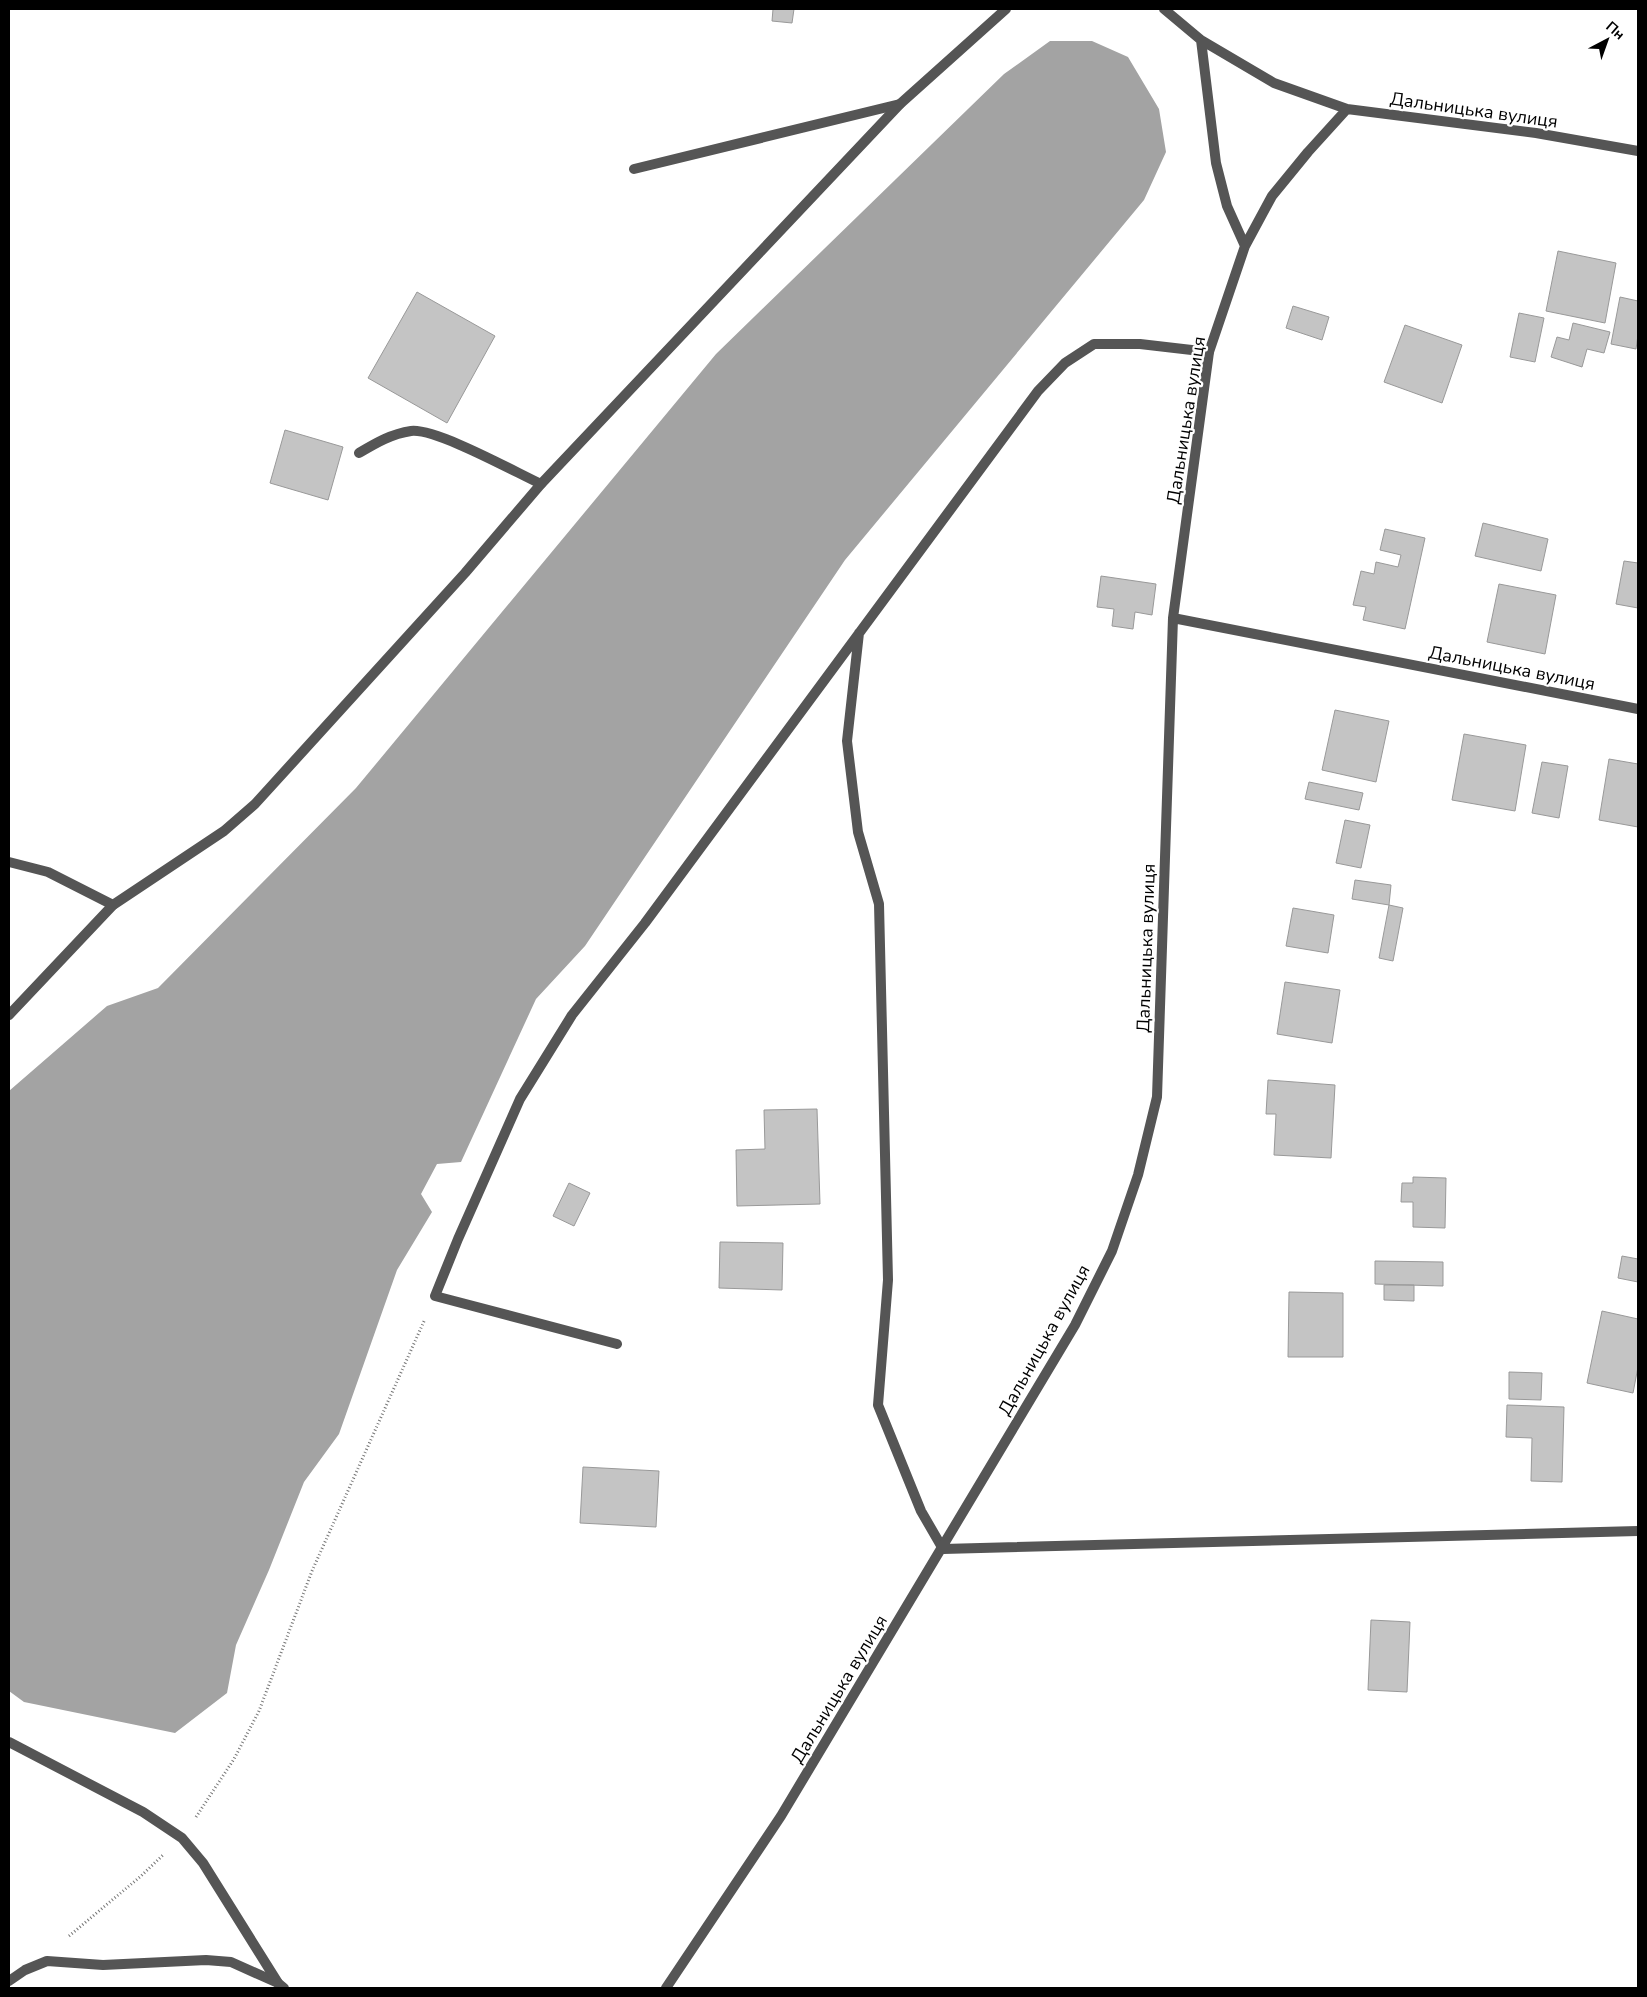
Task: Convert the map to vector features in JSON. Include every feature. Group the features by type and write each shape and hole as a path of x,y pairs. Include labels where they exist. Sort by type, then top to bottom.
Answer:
{"street":[{"path":"9,1015 113,905 224,832 255,804 466,573 541,484 900,104 1006,9"},
{"path":"1164,9 1201,40 1274,83 1347,110"},
{"path":"1201,40 1216,162 1227,206 1245,246"},
{"path":"634,169 900,104"},
{"name":"Дальницька вулиця","path":"666,1988 781,1816 943,1549 1075,1325 1112,1251 1138,1175 1157,1097 1173,618 1209,352 1245,246 1272,196 1308,152 1347,110 1536,134 1638,151"},
{"path":"617,1344 435,1296 520,1099 572,1015 646,924 1038,391 1065,362 1094,344 1140,344 1209,352"},
{"path":"359,453 385,437 413,431 443,438 541,484"},
{"name":"Дальницька вулиця","path":"1173,618 1638,709"},
{"path":"859,632 847,741 858,832 879,904 888,1280 878,1405 921,1511 943,1549 1638,1531"},
{"path":"9,862 48,872 113,905"},
{"path":"9,1742 143,1812 182,1838 202,1863 281,1985"},
{"path":"9,1981 25,1970 47,1961 103,1966 206,1960 231,1962 281,1985"}],"path":[{"path":"47,1961 58,1946 141,1876 182,1838 234,1759 259,1711 312,1571 435,1296"}],"shaded area":[{"path":"1050,41 1092,41 1128,57 1159,109 1166,152 1144,200 845,560 585,946 536,999 461,1162 437,1164 421,1194 432,1212 397,1270 339,1434 304,1482 269,1570 236,1645 227,1693 175,1733 24,1702 9,1691 9,1091 107,1006 158,988 356,788 716,354 1004,74"}],"building":[{"path":"773,9 794,9 792,23 772,21"},
{"path":"1558,251 1616,263 1605,323 1546,311"},
{"path":"417,292 495,336 447,423 368,378"},
{"path":"1620,297 1638,301 1636,349 1611,344"},
{"path":"1293,306 1329,317 1322,340 1286,328"},
{"path":"1519,313 1544,318 1535,362 1510,357"},
{"path":"1573,323 1610,332 1604,353 1587,349 1582,367 1551,357 1557,337 1569,340"},
{"path":"1405,325 1462,345 1442,403 1384,382"},
{"path":"285,430 343,447 328,500 270,483"},
{"path":"1483,523 1548,539 1541,571 1475,556"},
{"path":"1385,529 1425,538 1405,629 1363,620 1366,607 1353,605 1361,571 1374,574 1376,562 1398,567 1401,555 1380,550"},
{"path":"1624,561 1638,563 1638,608 1616,604"},
{"path":"1101,576 1156,584 1152,615 1135,612 1133,629 1112,626 1114,609 1097,607"},
{"path":"1499,584 1556,595 1545,654 1487,642"},
{"path":"1335,710 1389,721 1376,782 1322,770"},
{"path":"1464,734 1526,745 1515,811 1452,800"},
{"path":"1609,759 1638,764 1638,827 1599,820"},
{"path":"1542,762 1568,766 1559,818 1532,813"},
{"path":"1309,782 1363,793 1359,810 1305,799"},
{"path":"1345,820 1370,825 1361,868 1336,863"},
{"path":"1355,880 1391,885 1389,905 1352,899"},
{"path":"1389,905 1403,908 1393,961 1379,958"},
{"path":"1293,908 1334,915 1328,953 1286,946"},
{"path":"1285,982 1340,990 1332,1043 1277,1034"},
{"path":"1268,1080 1335,1085 1331,1158 1274,1155 1276,1114 1266,1114"},
{"path":"817,1109 820,1204 737,1206 736,1150 765,1149 764,1110"},
{"path":"1413,1177 1446,1178 1445,1228 1413,1227 1413,1202 1401,1202 1402,1183 1413,1183"},
{"path":"569,1183 590,1193 574,1226 553,1216"},
{"path":"720,1242 783,1243 782,1290 719,1288"},
{"path":"1622,1256 1638,1259 1638,1282 1618,1278"},
{"path":"1375,1261 1443,1262 1443,1286 1375,1284"},
{"path":"1384,1285 1414,1285 1414,1301 1384,1300"},
{"path":"1289,1292 1343,1293 1343,1357 1288,1357"},
{"path":"1602,1311 1638,1319 1638,1367 1633,1393 1587,1383"},
{"path":"1509,1372 1542,1373 1541,1400 1509,1399"},
{"path":"1507,1405 1564,1407 1562,1482 1531,1481 1532,1438 1506,1437"},
{"path":"583,1467 659,1471 656,1527 580,1523"},
{"path":"1371,1620 1410,1622 1407,1692 1368,1690"}]}
